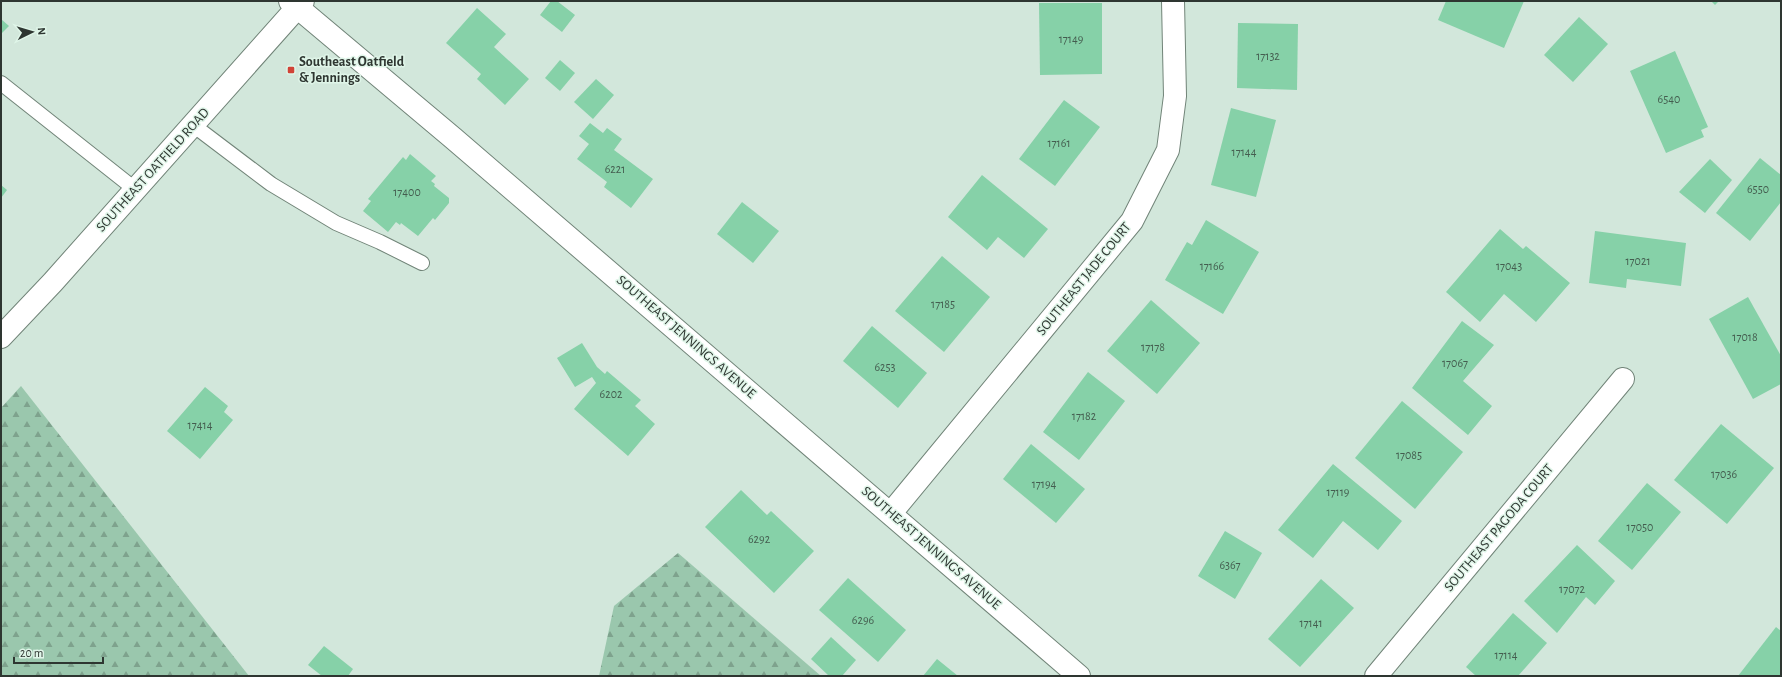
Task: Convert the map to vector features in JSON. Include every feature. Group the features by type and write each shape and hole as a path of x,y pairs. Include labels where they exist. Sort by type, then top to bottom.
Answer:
{"main road":[{"name":"SOUTHEAST JADE COURT","path":"891,513 1132,221 1168,150 1175,96 1174,1"},
{"name":"SOUTHEAST JENNINGS AVENUE","path":"297,3 1079,676"},
{"name":"SOUTHEAST OATFIELD ROAD","path":"1,337 136,190 297,3"},
{"name":"SOUTHEAST PAGODA COURT","path":"1376,676 1623,379"}],"lane":[{"path":"1,83 136,190"},
{"path":"193,125 271,184 336,223 380,242 422,263"}],"green space":[{"path":"21,386 249,676 1,676 1,408"},
{"path":"678,553 821,676 599,676 614,606"}],"building":[{"path":"551,1 557,1 575,15 562,32 540,15"},
{"path":"1446,1 1524,1 1504,48 1438,20"},
{"path":"1711,1 1719,1 1715,5"},
{"path":"1039,3 1102,3 1102,74 1040,75"},
{"path":"477,8 506,34 494,47 529,79 505,105 477,79 481,74 446,43"},
{"path":"1579,17 1608,44 1573,82 1544,55"},
{"path":"1,19 9,26 1,34"},
{"path":"1238,23 1298,24 1297,90 1237,88"},
{"path":"1675,51 1708,127 1701,130 1704,137 1666,153 1630,71"},
{"path":"560,60 575,73 560,91 545,78"},
{"path":"596,79 614,95 593,119 574,102"},
{"path":"1064,100 1100,127 1055,186 1019,159"},
{"path":"1231,108 1276,120 1256,197 1211,185"},
{"path":"590,123 603,133 607,128 622,139 614,150 653,179 631,208 604,187 607,182 577,159 589,144 579,136"},
{"path":"410,154 436,176 431,181 435,184 434,186 449,198 449,203 435,220 433,218 418,236 401,223 400,225 396,222 388,232 363,211 371,201 368,199 403,157 406,160"},
{"path":"1760,158 1781,175 1781,202 1750,241 1716,213"},
{"path":"1710,159 1732,180 1705,213 1679,192"},
{"path":"982,175 1048,229 1024,258 998,237 987,250 948,217"},
{"path":"1,185 7,190 1,198"},
{"path":"742,202 779,231 753,263 717,234"},
{"path":"1206,220 1259,252 1223,314 1165,280 1187,242 1192,245"},
{"path":"1500,229 1523,249 1526,246 1570,283 1536,322 1504,294 1480,322 1446,292"},
{"path":"1595,231 1686,243 1681,286 1627,279 1626,288 1589,283"},
{"path":"942,256 990,297 944,352 895,311"},
{"path":"1748,297 1781,356 1781,384 1753,399 1709,319"},
{"path":"1151,300 1200,343 1157,394 1107,351"},
{"path":"1462,321 1494,345 1463,381 1492,406 1468,435 1412,388"},
{"path":"872,326 927,373 898,408 843,361"},
{"path":"582,343 597,367 605,374 607,371 641,400 635,406 655,424 628,456 574,409 596,383 592,377 575,387 557,358"},
{"path":"1088,372 1125,401 1079,460 1043,432"},
{"path":"205,387 228,406 224,412 233,420 200,459 167,431"},
{"path":"1402,401 1463,452 1415,509 1355,458"},
{"path":"1721,424 1774,468 1727,524 1674,480"},
{"path":"1031,444 1085,489 1056,523 1003,479"},
{"path":"1333,464 1402,521 1378,550 1343,521 1313,558 1278,530"},
{"path":"1647,483 1681,512 1632,570 1598,541"},
{"path":"741,490 767,515 771,511 814,551 774,593 705,527"},
{"path":"1225,531 1262,553 1235,599 1198,576"},
{"path":"1577,545 1615,581 1595,605 1586,597 1557,633 1524,601"},
{"path":"848,578 906,630 878,662 819,610"},
{"path":"1321,579 1354,608 1300,667 1268,639"},
{"path":"1513,613 1547,643 1518,676 1476,676 1466,667"},
{"path":"1776,627 1781,631 1781,676 1738,676"},
{"path":"831,637 856,660 842,676 829,676 811,659"},
{"path":"324,646 353,669 348,676 322,676 308,665"},
{"path":"937,659 958,676 923,676"}],"place":[{"name":"Southeast Oatfield & Jennings","path":"291,70"}]}
